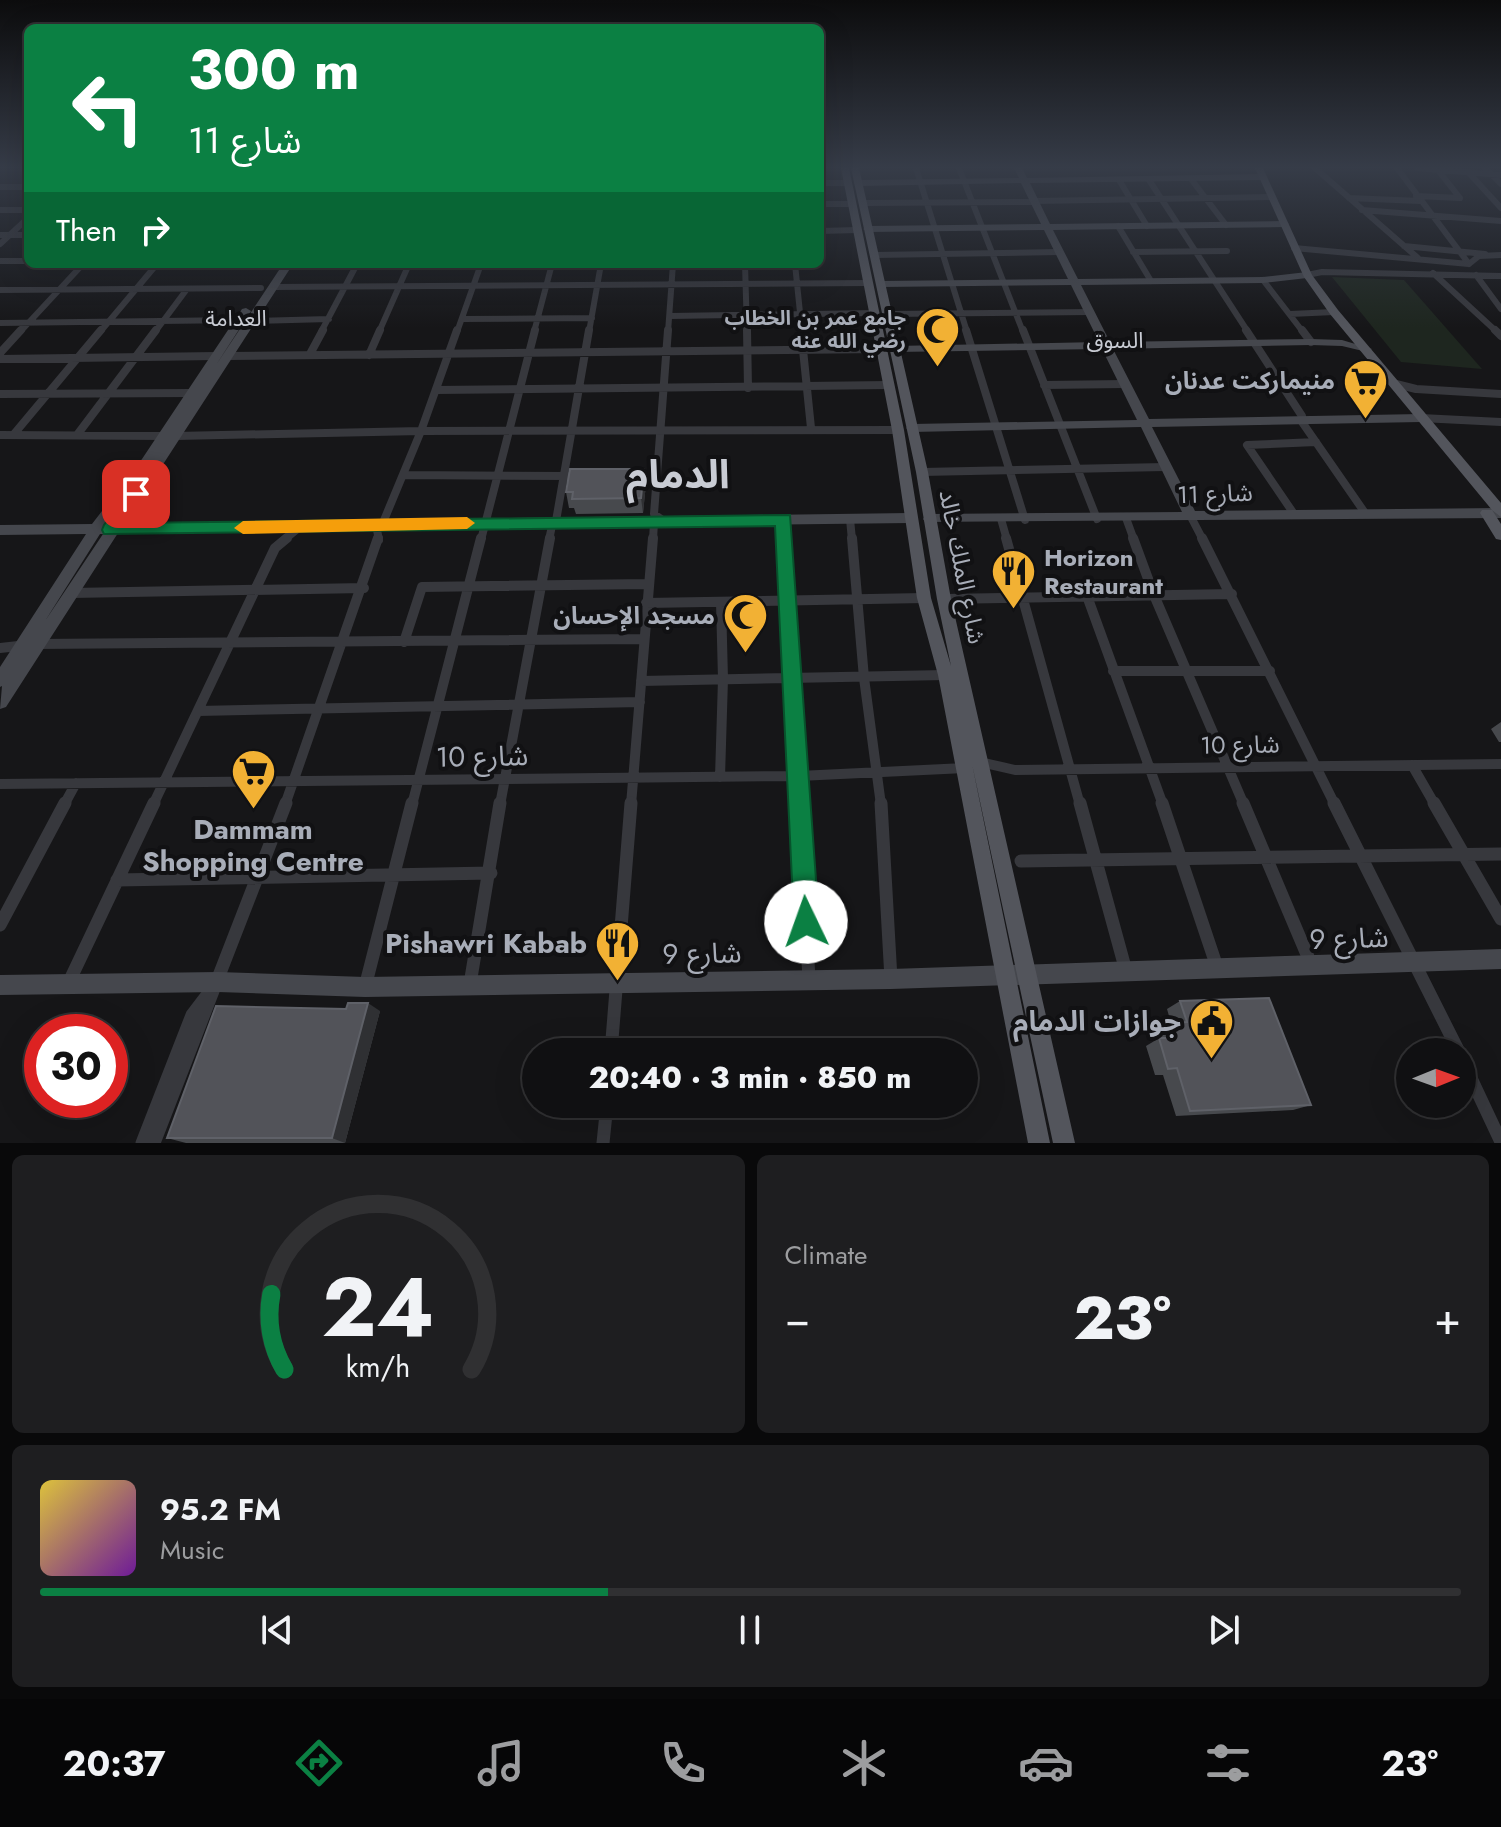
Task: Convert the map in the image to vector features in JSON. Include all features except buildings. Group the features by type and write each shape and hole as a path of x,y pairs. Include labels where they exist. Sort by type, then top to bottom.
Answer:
{"main road":[{"name":"شارع الملك خالد","path":"861,221 905,429 910,518 924,598 972,765"},
{"path":"1284,224 1307,275 1334,312 1481,488 1496,513 1501,535"},
{"name":"شارع الملك خالد","path":"863,229 874,255 875,283"},
{"name":"شارع الملك خالد","path":"888,349 889,385 922,472 972,765"},
{"path":"910,518 930,519"},
{"path":"972,765 1016,975 1039,1143"},
{"path":"1016,975 1064,1143"}],"street":[{"path":"934,221 1025,520"},
{"path":"980,221 1097,519"},
{"path":"1044,221 1452,1038"},
{"path":"1144,221 1147,226"},
{"path":"1177,221 1302,416 1302,422 1365,513"},
{"path":"1223,221 1226,225"},
{"path":"1375,221 1422,260"},
{"path":"1434,221 1469,264"},
{"path":"0,244 24,222"},
{"path":"824,231 1284,224"},
{"path":"1118,226 1151,281"},
{"path":"0,235 24,235"},
{"path":"1404,246 1501,255"},
{"path":"1294,248 1469,264"},
{"path":"1133,252 1227,251"},
{"path":"874,255 1059,252"},
{"path":"1489,254 1479,256 1469,264 1432,265 1428,268 1501,332"},
{"path":"1300,261 1320,267 1418,269 1422,260"},
{"path":"0,261 24,261"},
{"path":"0,356 79,268"},
{"path":"14,434 154,268"},
{"path":"267,288 275,268"},
{"path":"0,702 222,356 267,288 284,268"},
{"path":"310,354 355,268"},
{"path":"369,355 407,268"},
{"path":"154,1143 160,1120 218,982 322,707 379,542 379,525 404,475 480,268"},
{"path":"365,987 551,268"},
{"path":"470,984 507,780 517,704 565,476 600,268"},
{"path":"612,1038 646,603 660,522 654,514 673,268"},
{"path":"745,268 748,388"},
{"path":"796,268 811,428"},
{"path":"0,290 1213,281 1307,275 1501,276"},
{"path":"1476,275 1501,309"},
{"path":"1263,280 1311,342"},
{"path":"77,435 187,289"},
{"path":"670,316 1090,312"},
{"path":"1290,314 1334,312"},
{"path":"462,319 592,318"},
{"path":"0,323 329,319"},
{"path":"0,356 449,355 1255,342 1342,343 1367,349"},
{"path":"0,680 95,530 170,436 192,393 222,356"},
{"path":"1044,385 1125,384"},
{"path":"1396,384 1416,389 1501,394"},
{"path":"436,390 889,385"},
{"path":"0,394 192,393"},
{"path":"0,435 905,429 1421,418 1501,422"},
{"path":"1294,514 1247,445 1316,442"},
{"path":"922,472 1165,467"},
{"path":"404,475 580,476"},
{"path":"641,475 657,475"},
{"path":"1481,488 1501,501"},
{"name":"شارع 11","path":"930,519 1496,513"},
{"path":"2,532 485,522 910,518"},
{"path":"1126,518 1154,595 1312,967"},
{"path":"784,519 809,980"},
{"path":"850,519 864,678 879,773 891,979"},
{"path":"1001,519 1127,973"},
{"path":"68,984 275,548 300,527"},
{"path":"404,642 422,587 648,584"},
{"path":"71,593 364,588"},
{"path":"944,599 1232,594"},
{"path":"1087,596 1182,859 1218,970"},
{"path":"646,603 924,598"},
{"path":"720,777 723,679 721,602"},
{"path":"0,648 36,644 644,639"},
{"path":"1113,671 1270,671"},
{"path":"641,681 946,675"},
{"path":"198,711 640,702"},
{"name":"شارع 10","path":"0,784 799,776 972,765 1015,770 1073,770 1501,764"},
{"path":"1412,765 1501,919"},
{"path":"0,925 76,783"},
{"path":"1021,861 1501,854"},
{"path":"117,880 491,873"},
{"name":"شارع 9","path":"0,985 218,982 365,987 891,979 1501,959"},
{"path":"142,1143 192,1015 218,982"},
{"path":"1476,1089 1500,1140"},
{"path":"603,1143 606,1118"}],"shaded area":[{"path":"1332,277 1404,280 1482,369 1401,362"}],"slow traffic":[{"path":"243,528 467,523"}],"place":[{"name":"جامع عمر بن الخطاب رضي الله عنه","path":"937,369"},
{"name":"منيماركت عدنان","path":"1366,420"},
{"name":"Horizon Restaurant","path":"1013,611"},
{"name":"مسجد الإحسان","path":"746,655"},
{"name":"Dammam Shopping Centre","path":"253,811"},
{"name":"Pishawri Kabab","path":"618,982"},
{"name":"جوازات الدمام","path":"1212,1060"}],"district":[{"name":"العدامة","path":"236,318"},
{"name":"السوق","path":"1115,340"},
{"name":"الدمام","path":"678,474"}],"route":[{"path":"136,494 110,530 784,519 806,922"}]}
